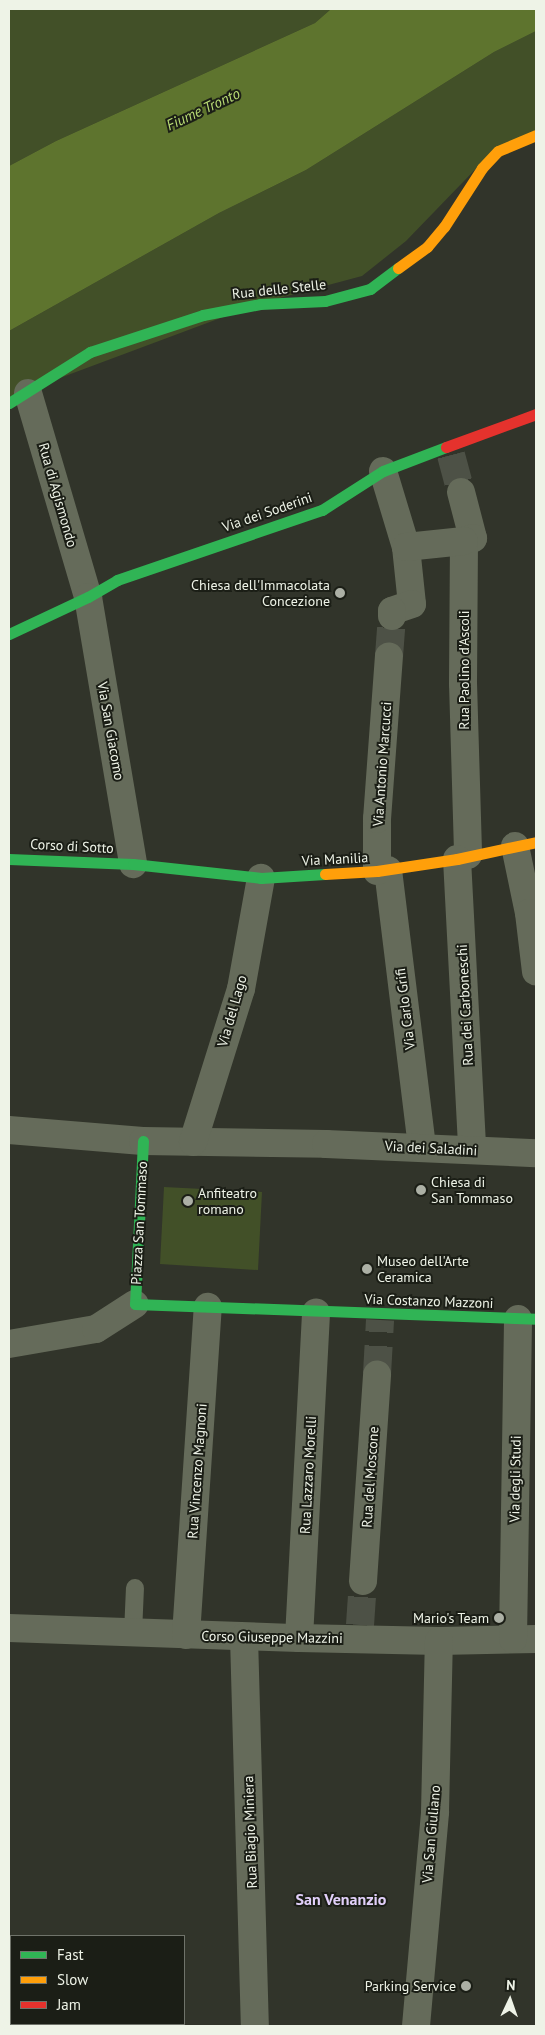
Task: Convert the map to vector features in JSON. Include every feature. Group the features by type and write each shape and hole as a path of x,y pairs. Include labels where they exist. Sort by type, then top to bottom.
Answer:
{"street":[{"name":"Rua delle Stelle","path":"18,398 90,352 203,315 260,304 325,301 370,289 427,247 444,227 477,174 498,151 536,135"},
{"name":"Rua di Agismondo","path":"18,398 88,597"},
{"name":"Via dei Soderini","path":"9,634 88,597 117,580 322,510 383,471 450,450 536,414"},
{"path":"383,471 406,547 399,610"},
{"name":"Rua Paolino d'Ascoli","path":"461,492 473,538 464,541 463,857"},
{"path":"406,547 464,541"},
{"name":"Via San Giacomo","path":"88,597 133,864"},
{"name":"Via Antonio Marcucci","path":"383,871 377,819 389,656"},
{"path":"525,844 533,913 535,955"},
{"name":"Via Manilia","path":"133,864 261,878 383,871 525,844"},
{"name":"Rua dei Carboneschi","path":"463,857 472,1150"},
{"name":"Corso di Sotto","path":"9,859 133,864"},
{"name":"Via Carlo Grifi","path":"383,871 422,1148"},
{"name":"Via del Lago","path":"193,1142 241,989 261,878"},
{"path":"9,1130 143,1140"},
{"name":"Piazza San Tommaso","path":"318,1312 135,1304 143,1140 326,1144"},
{"name":"Via dei Saladini","path":"326,1144 536,1153"},
{"path":"536,1153 536,1159"},
{"path":"9,1344 96,1329 135,1304"},
{"name":"Rua Vincenzo Magnoni","path":"186,1635 208,1308"},
{"name":"Via Costanzo Mazzoni","path":"318,1312 380,1317 527,1319"},
{"name":"Rua Lazzaro Morelli","path":"299,1638 318,1312"},
{"name":"Via degli Studi","path":"525,1639 527,1319"},
{"name":"Rua del Moscone","path":"363,1581 377,1374"},
{"name":"Corso Giuseppe Mazzini","path":"9,1628 244,1637 299,1638 360,1632 439,1641 525,1639"},
{"name":"Rua Biagio Miniera","path":"244,1637 255,2026"},
{"name":"Via San Giuliano","path":"416,2026 435,1812 439,1641"}],"lane":[{"path":"133,1633 135,1588"}],"shaded area":[{"path":"9,9 331,9 315,23 56,141 9,166"},
{"path":"536,31 536,130 493,151 406,241 362,276 261,303 9,397 9,331 219,213 306,170 494,52"},
{"path":"164,1187 262,1192 258,1270 160,1264"}],"water":[{"name":"Fiume Tronto","path":"331,9 536,9 536,31 494,52 306,170 219,213 9,331 9,166 56,141 315,23"}],"tunnel":[{"path":"451,455 461,492"},
{"path":"389,656 392,616"},
{"path":"377,1374 380,1320"},
{"path":"360,1625 363,1581"}],"traffic: fast":[{"path":"9,403 90,352 203,315 260,304 325,301 370,289 398,268"},
{"path":"9,634 88,597 117,580 322,510 383,471 446,447"},
{"path":"9,859 133,864 261,878 325,874"},
{"path":"143,1141 135,1304 536,1319"}],"traffic: slow":[{"path":"398,268 427,247 444,227 482,168 498,151 536,135"},
{"path":"325,874 377,871 457,859 536,842"}],"traffic: jam":[{"path":"446,447 536,414"}],"place":[{"name":"Chiesa dell'Immacolata Concezione","path":"340,593"},
{"name":"Chiesa di San Tommaso","path":"421,1190"},
{"name":"Anfiteatro romano","path":"188,1201"},
{"name":"Museo dell'Arte Ceramica","path":"367,1269"},
{"name":"Mario's Team","path":"499,1618"},
{"name":"Parking Service","path":"466,1986"}],"district":[{"name":"San Venanzio","path":"341,1899"}]}
